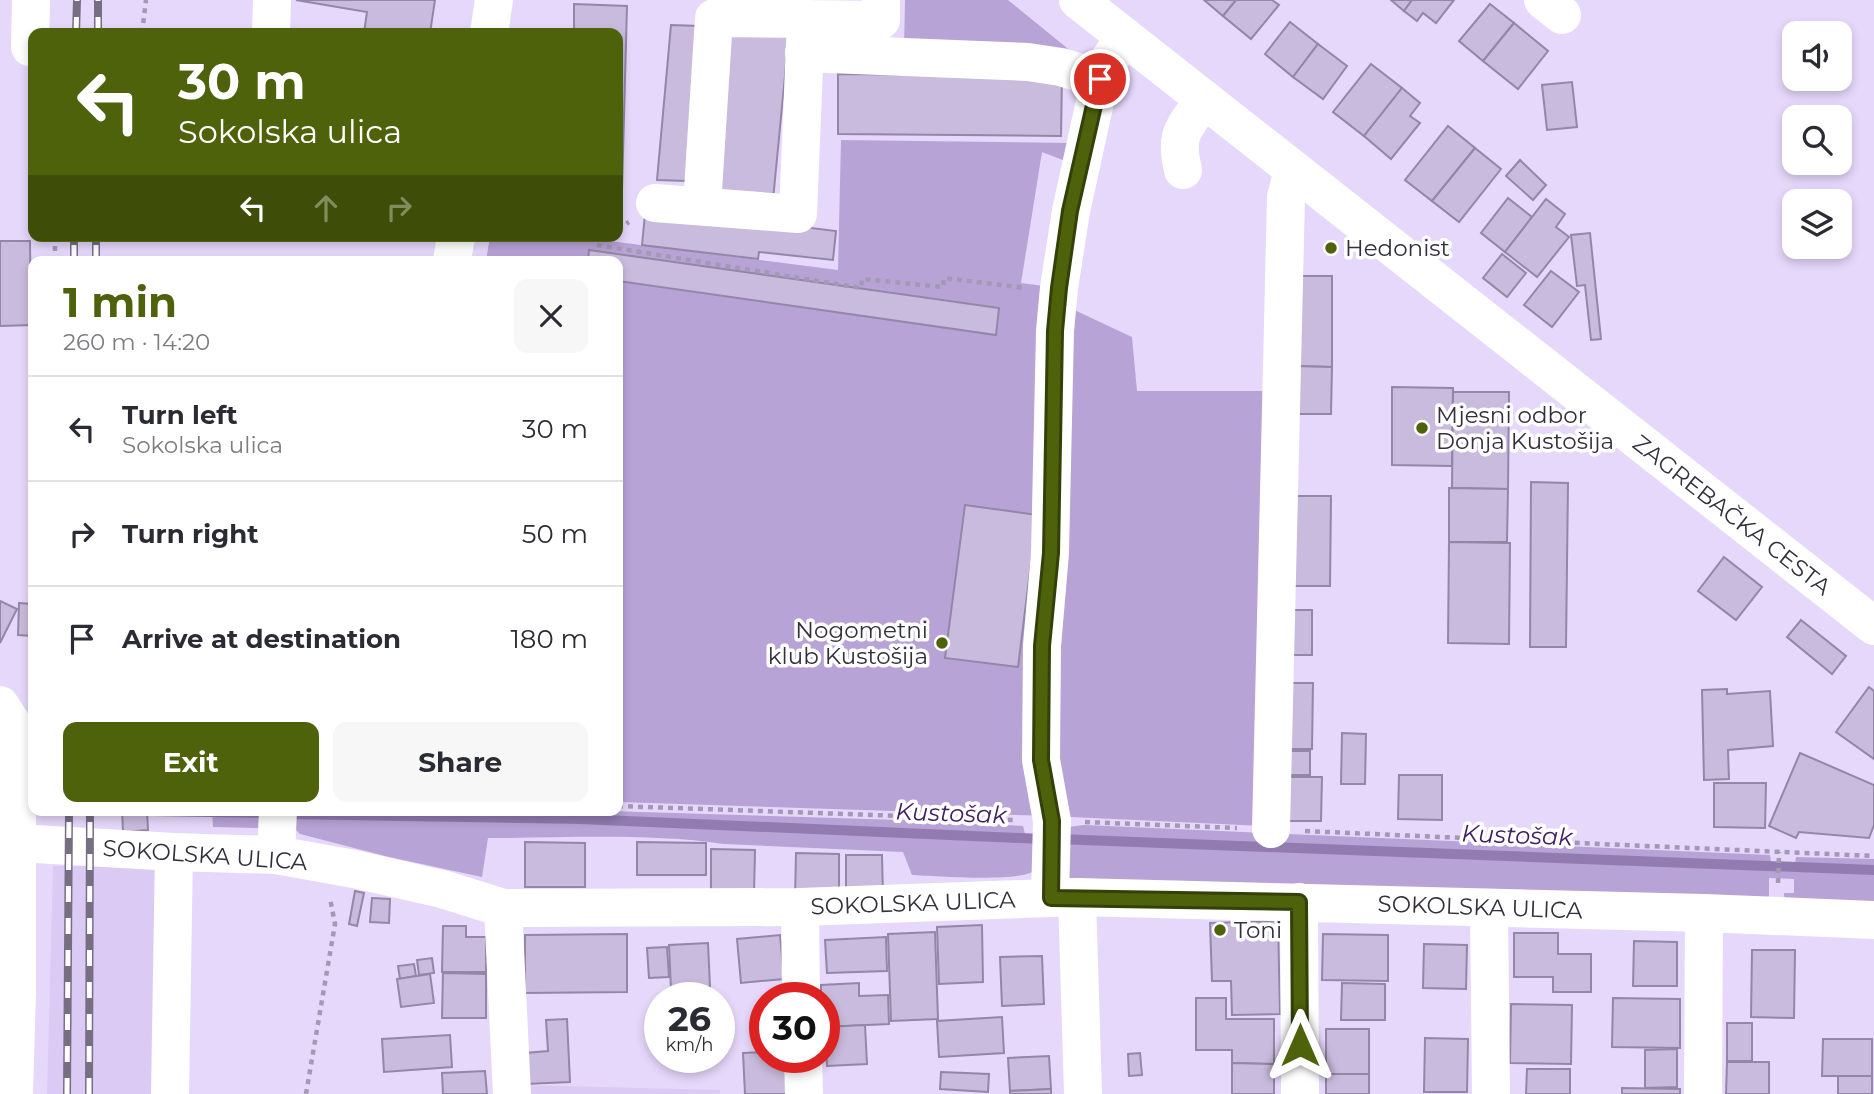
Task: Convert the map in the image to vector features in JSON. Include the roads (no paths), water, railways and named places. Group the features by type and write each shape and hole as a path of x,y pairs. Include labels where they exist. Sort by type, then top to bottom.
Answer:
{"street":[{"path":"30,28 31,0"},
{"path":"271,28 272,0"},
{"path":"490,28 494,0"},
{"path":"805,36 881,20 881,0"},
{"name":"ZAGREBAČKA CESTA","path":"1078,0 1874,626"},
{"path":"702,206 714,18 805,36 1060,67 1100,79"},
{"path":"655,203 798,214 805,36"},
{"path":"1083,1094 1059,836 1041,760 1042,659 1051,553 1058,292 1070,211 1100,79 1107,63 1125,37"},
{"path":"1182,170 1178,152 1179,137 1204,99"},
{"path":"1271,829 1286,197 1293,171"},
{"path":"0,705 16,732 9,971 14,1094"},
{"name":"SOKOLSKA ULICA","path":"13,828 174,852 277,832 354,869 429,886 503,908 800,906 1064,897 1704,913 1874,920"},
{"path":"170,1094 174,852"},
{"path":"1299,902 1300,1094"},
{"path":"800,906 801,982"},
{"path":"503,908 512,1094"},
{"path":"1489,908 1491,1094"},
{"path":"1703,1094 1704,913"},
{"path":"803,1073 804,1094"}],"waterway":[{"name":"Kustošak","path":"403,816 580,819 1043,839"},
{"name":"Kustošak","path":"1058,839 1874,870"}],"railway":[{"path":"76,28 77,0"},
{"path":"98,0 98,28"},
{"path":"74,242 74,256"},
{"path":"96,242 96,256"},
{"path":"67,1094 69,816"},
{"path":"89,1094 90,816"}],"place":[{"name":"Hedonist","path":"1331,248"},
{"name":"Mjesni odbor Donja Kustošija","path":"1422,428"},
{"name":"Nogometni klub Kustošija","path":"942,643"},
{"name":"Toni","path":"1220,930"}]}
